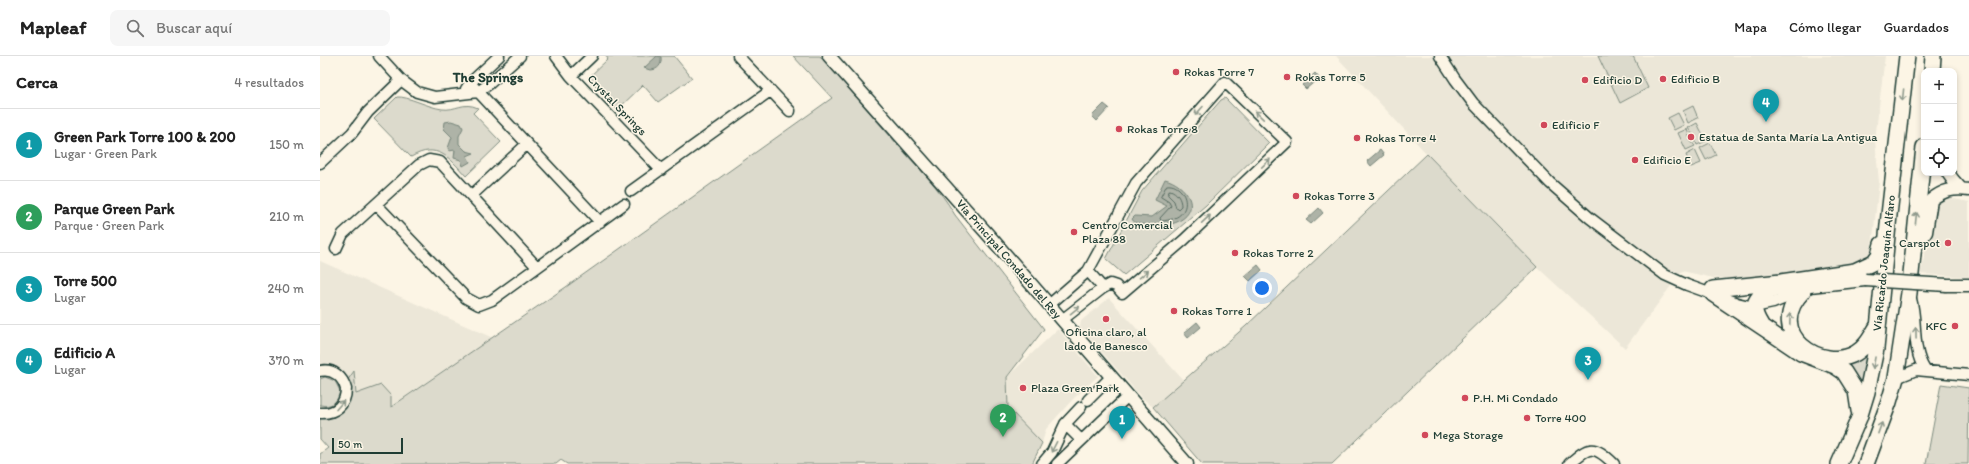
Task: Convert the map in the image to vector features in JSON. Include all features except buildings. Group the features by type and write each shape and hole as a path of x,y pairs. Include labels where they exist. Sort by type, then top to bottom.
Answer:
{"main road":[{"name":"Vía Ricardo Joaquín Alfaro","path":"1839,464 1859,418 1873,370 1907,56"},
{"path":"1866,464 1889,402 1896,378 1909,293 1921,176"},
{"path":"1713,291 1862,269 1870,265 1878,255 1889,215"},
{"path":"1761,326 1755,315 1755,302 1760,296 1773,290"},
{"path":"1713,291 1801,354 1835,366 1844,372 1856,391 1859,402 1859,418"},
{"path":"1804,291 1792,306 1789,322 1792,335 1796,340 1810,350 1830,357 1851,355 1867,343 1878,326"}],"street":[{"path":"379,56 401,80 417,92 435,97 454,96 464,92 478,92 520,56"},
{"path":"464,92 470,84 499,56"},
{"name":"Crystal Springs","path":"556,56 571,76 661,170"},
{"path":"571,76 592,56"},
{"path":"738,56 790,111"},
{"name":"Vía Principal Condado del Rey","path":"829,56 854,81 1187,464"},
{"path":"1440,56 1455,79 1473,102 1550,183 1590,218 1665,275 1687,285 1713,291 1737,303 1754,307 1773,303 1821,286"},
{"path":"320,163 352,133 368,112 401,80"},
{"path":"1049,305 1088,271 1136,184 1225,82 1287,142 1184,240 1122,293 1116,286 1110,284 1102,288 1062,320"},
{"path":"470,84 600,222"},
{"path":"631,191 770,90"},
{"path":"472,195 527,144"},
{"path":"336,249 343,234 419,165 429,160 440,162 537,266"},
{"path":"1950,176 1965,189"},
{"path":"1913,252 1926,232 1930,200 1941,192 1965,189"},
{"path":"376,204 466,298 479,305 486,303 624,204"},
{"path":"1088,271 1102,288"},
{"path":"1713,291 1773,290 1821,286 1865,280 1969,285"},
{"path":"1909,293 1916,319 1916,351 1924,370"},
{"path":"320,370 330,371 337,374 345,384 346,393 341,406 328,413 320,413"},
{"path":"1896,378 1911,372 1924,370 1969,375"},
{"path":"1042,464 1052,452 1065,424 1111,377"},
{"path":"1057,464 1128,396"},
{"path":"1065,424 1081,440"},
{"path":"1568,464 1582,452 1592,449 1600,451 1614,464"}],"shaded area":[{"path":"606,56 674,56 692,78 658,102 643,85 617,110 588,78 608,59"},
{"path":"793,56 820,56 935,186 955,215 1044,329 1007,377 1008,408 1042,443 1032,464 567,464 561,460 556,464 320,464 320,454 328,448 320,439 320,413 335,411 345,384 354,371 356,394 381,385 391,396 391,407 566,287 832,98"},
{"path":"1336,56 1885,56 1875,140 1879,182 1871,256 1852,264 1770,279 1714,278 1682,271 1625,348 1537,267 1427,154"},
{"path":"1598,56 1633,56 1648,88 1620,103"},
{"path":"397,97 407,98 442,109 451,109 468,105 478,108 473,113 501,142 466,176 448,158 435,151 420,153 411,157 374,119"},
{"path":"1225,98 1269,143 1206,205 1124,275 1106,259 1142,191 1221,100"},
{"path":"1693,106 1698,118 1688,123 1683,111"},
{"path":"1678,113 1684,125 1674,130 1668,118"},
{"path":"1697,123 1706,141 1697,145 1693,134 1688,128"},
{"path":"1687,129 1690,140 1695,146 1686,150 1678,133"},
{"path":"1710,143 1716,155 1706,160 1700,148"},
{"path":"1695,150 1701,163 1691,167 1686,155"},
{"path":"1427,154 1537,267 1332,464 1202,464 1153,407 1246,326"},
{"name":"Carspot","path":"1944,197 1969,202 1969,277 1920,274 1930,233 1934,206"},
{"path":"320,261 493,338 390,407 391,401 356,394 353,372 345,384 320,371"},
{"path":"1109,298 1184,381 1153,407 1142,398 1080,327 1081,321"},
{"path":"1058,329 1098,376 1073,399 1046,429 1042,443 1008,408 1007,377"},
{"path":"1870,347 1862,394 1836,365"},
{"path":"325,377 335,381 340,391 336,401 331,405 320,405 320,379"},
{"path":"1941,384 1969,388 1968,464 1926,464"}],"water":[{"path":"657,56 661,57 661,60 660,65 657,68 650,70 644,68"},
{"path":"1315,73 1319,78 1306,89 1302,85"},
{"path":"1104,104 1109,108 1097,121 1092,116"},
{"path":"451,121 461,124 463,128 459,136 459,144 466,151 474,153 467,156 470,162 463,166 461,160 454,158 455,150 449,151 448,148 452,137 444,129 445,122"},
{"path":"1380,150 1384,155 1371,166 1367,161"},
{"path":"1165,179 1179,186 1185,191 1190,203 1190,210 1186,216 1175,223 1160,225 1139,224 1133,221 1132,219 1135,216 1152,217 1167,206 1155,200"},
{"path":"1319,208 1323,213 1311,224 1306,220"},
{"path":"1258,265 1262,270 1250,281 1245,276"},
{"path":"1197,322 1201,327 1188,338 1184,333"}],"place":[{"name":"Rokas Torre 7","path":"1176,72"},
{"name":"Rokas Torre 5","path":"1287,77"},
{"name":"Edificio B","path":"1663,79"},
{"name":"Edificio D","path":"1585,80"},
{"name":"Edificio A","path":"1766,122"},
{"name":"Edificio F","path":"1544,125"},
{"name":"Rokas Torre 8","path":"1119,129"},
{"name":"Estatua de Santa María La Antigua","path":"1691,137"},
{"name":"Rokas Torre 4","path":"1357,138"},
{"name":"Edificio E","path":"1635,160"},
{"name":"Rokas Torre 3","path":"1296,196"},
{"name":"Centro Comercial Plaza 88","path":"1074,232"},
{"name":"Carspot","path":"1948,243"},
{"name":"Rokas Torre 2","path":"1235,253"},
{"name":"Rokas Torre 1","path":"1174,311"},
{"name":"Oficina claro, al lado de Banesco","path":"1106,319"},
{"name":"KFC","path":"1955,326"},
{"name":"Torre 500","path":"1588,380"},
{"name":"Plaza Green Park","path":"1023,388"},
{"name":"P.H. Mi Condado","path":"1465,398"},
{"name":"Torre 400","path":"1527,418"},
{"name":"Mega Storage","path":"1425,435"},
{"name":"Parque Green Park","path":"1003,437"},
{"name":"Green Park Torre 100 & 200","path":"1122,439"}],"district":[{"name":"The Springs","path":"488,77"}]}
